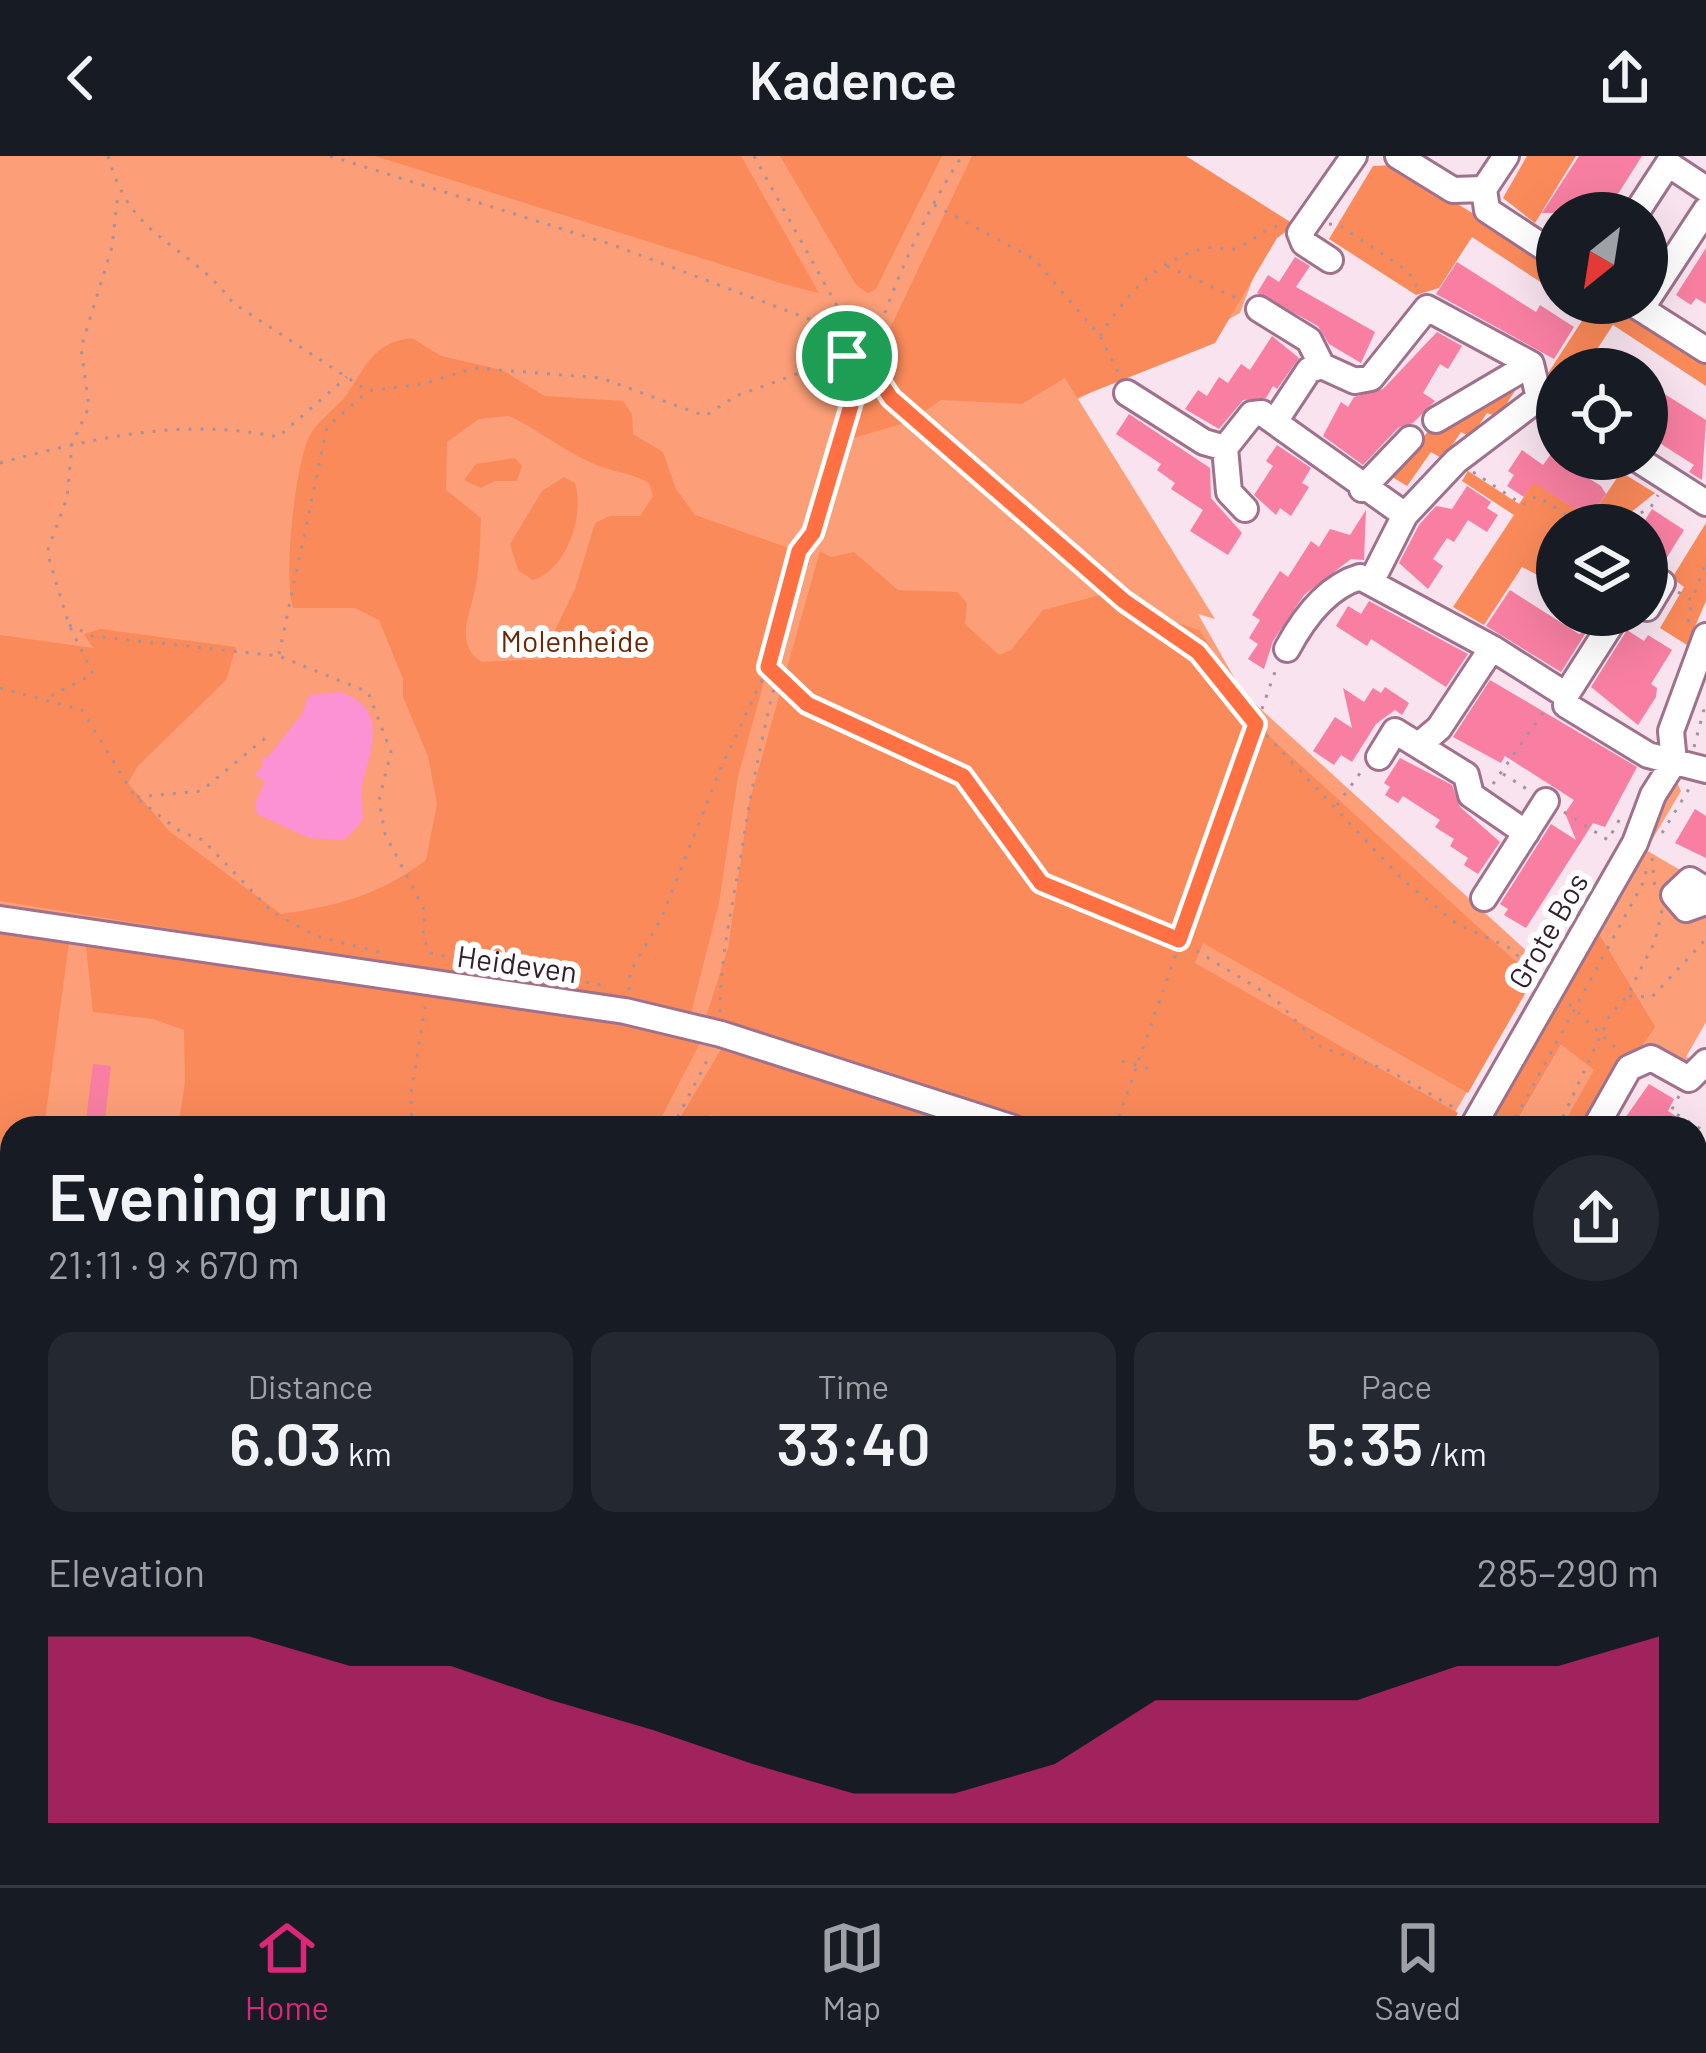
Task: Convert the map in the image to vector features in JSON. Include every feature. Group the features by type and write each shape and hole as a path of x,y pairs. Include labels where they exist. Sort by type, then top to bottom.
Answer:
{"street":[{"path":"1330,260 1304,243 1300,233 1354,156"},
{"path":"1398,156 1454,190 1484,189"},
{"path":"1506,156 1484,189 1487,210 1536,242"},
{"path":"1650,192 1668,164 1706,190"},
{"path":"1668,264 1706,210"},
{"path":"1259,308 1309,340 1322,366 1355,381 1371,378 1427,308 1531,364 1536,375"},
{"path":"1668,316 1706,350"},
{"path":"1436,420 1531,364"},
{"path":"1276,420 1309,370 1322,366"},
{"path":"1127,393 1204,442 1225,448"},
{"path":"1372,580 1405,515 1456,461 1536,411"},
{"path":"1246,508 1228,492 1225,448 1252,414 1276,420 1362,489 1405,515"},
{"path":"1362,489 1410,439"},
{"path":"1668,478 1706,503"},
{"path":"1287,649 1306,612 1346,581 1372,580 1492,648 1562,693 1565,705 1648,755 1706,770"},
{"path":"1562,693 1601,636"},
{"name":"Grote Bos","path":"1478,1116 1635,843 1653,795 1674,763 1671,731 1706,636"},
{"path":"1419,745 1438,728 1492,648"},
{"path":"1378,758 1395,730 1466,775 1471,795 1526,832"},
{"path":"1484,898 1546,801"},
{"name":"Heideven","path":"0,919 625,1011 721,1034 976,1116"},
{"path":"1601,1116 1630,1067 1651,1058 1697,1071"}],"path":[{"path":"108,156 118,193 137,221 219,284 233,303 368,391"},
{"path":"330,156 613,245 872,343"},
{"path":"754,156 853,335 847,356 858,382"},
{"path":"678,1116 721,1034 720,960 756,750 813,533 872,343 932,204 962,156"},
{"path":"49,697 92,674 69,625 46,552 67,498 72,444 88,407 81,348 112,247 118,193"},
{"path":"932,204 1034,259 1100,336 1127,393"},
{"path":"1100,336 1125,296 1165,265 1208,247 1234,249 1271,225 1339,225 1408,271 1427,308"},
{"path":"1165,265 1259,308"},
{"path":"279,656 327,427 368,391 423,384 474,368 601,378 705,416 736,396 847,356"},
{"path":"866,360 891,398 1124,601 1198,652 1256,724 1404,881 1457,924 1508,946 1618,1048 1630,1067"},
{"path":"0,463 146,429 228,427 278,437 348,375"},
{"path":"1456,461 1523,505 1537,496 1549,504"},
{"path":"625,1011 630,972 661,919 722,765 768,667 799,551 813,533"},
{"path":"1668,586 1693,601 1706,562"},
{"path":"69,625 92,636 279,656 368,692 391,752 379,800 385,834 425,910 423,936 430,953 608,987"},
{"path":"768,667 807,704 963,776 1041,883 1179,940 1275,999 1321,1047 1390,1071 1461,1116"},
{"path":"1119,1116 1273,673"},
{"path":"0,688 49,697 82,710 135,797 181,832 203,840 292,927 367,945 395,959"},
{"path":"1466,775 1490,790 1562,693"},
{"path":"1706,702 1693,750 1706,754"},
{"path":"135,797 201,790 268,735"},
{"path":"1336,806 1363,769 1378,758"},
{"name":"Grote Bos","path":"1516,1116 1642,883 1652,849 1689,789 1674,763"},
{"path":"1503,774 1608,840 1629,801"},
{"path":"1564,1116 1600,1034 1627,996 1655,941 1663,908 1653,885 1652,849"},
{"path":"1627,996 1652,997 1706,939"},
{"path":"525,970 545,999"},
{"path":"412,1116 429,982"},
{"path":"1122,1061 1156,1071"},
{"path":"1679,1116 1671,1111 1697,1071"}],"green space":[{"name":"Molenheide","path":"0,156 1182,156 1276,217 1240,313 1078,399 1215,619 1198,614 1243,693 1541,964 1453,1116 0,1116"},
{"path":"375,156 741,156 819,293 787,285"},
{"path":"780,156 942,156 876,289 868,293 856,285"},
{"path":"972,156 1186,156 1295,225 1277,238 1215,343 1077,398 1065,378 1022,404 941,400 918,416 875,360"},
{"path":"1527,156 1576,156 1554,192 1536,192 1535,223 1503,198"},
{"path":"1394,165 1536,252 1536,279 1472,237 1439,288 1416,295 1329,239 1373,166"},
{"path":"1580,324 1649,324 1706,363 1706,386 1668,361 1668,348 1648,348 1613,325 1598,348 1564,348"},
{"path":"412,338 441,356 502,370 545,396 623,401 632,414 633,434 663,452 676,489 695,515 800,552 738,776 719,903 691,1013 0,901 0,635 93,648 84,634 100,629 236,647 226,680 138,766 128,783 169,831 281,914 357,897 426,860 437,804 428,756 379,620 355,608 293,608 290,593 295,494 310,435 373,357 399,340","holes":["509,416 583,459 649,483 653,496 640,516 610,516 595,523 575,589 541,659 482,662 473,655 466,637 481,518 446,490 447,442 479,419"]},
{"path":"866,379 905,423 850,439"},
{"path":"1520,383 1498,417 1487,413 1471,437 1461,432 1443,459 1431,452 1407,486 1389,475 1402,453 1411,455 1433,424"},
{"path":"515,458 522,466 517,481 495,481 481,488 464,480 476,464"},
{"path":"1468,471 1519,504 1534,482 1568,504 1536,504 1536,574 1522,567 1484,625 1453,607 1514,515 1462,481"},
{"path":"564,477 575,483 575,525 555,565 533,580 518,570 510,544 542,491"},
{"path":"1616,480 1634,480 1655,493 1641,504 1599,504"},
{"path":"1706,523 1706,601 1687,645 1668,633 1668,614 1684,587 1672,578"},
{"path":"820,551 831,557 854,552 898,590 957,592 967,603 965,624 999,655 1011,650 1043,610 1112,592 1138,610 1199,630 1270,737 1534,978 1468,1093 1203,943 1195,963 1456,1116 1019,1116 706,1017 728,948 749,803"},
{"path":"1675,778 1681,791 1646,850 1687,874 1667,896 1671,911 1683,917 1706,915 1706,1022 1686,1057 1697,1063 1688,1068 1642,1046 1656,1027 1594,925"},
{"path":"0,925 70,935 46,1116 0,1116"},
{"path":"1594,925 1656,1027 1624,1059 1592,1116 1568,1116 1594,1070 1561,1045 1520,1116 1489,1116"},
{"path":"85,937 646,1020 701,1041 662,1116 180,1116 184,1030 153,1019 93,1012"},
{"path":"726,1041 964,1116 710,1115 681,1116"},
{"path":"1561,1045 1595,1070 1568,1116 1520,1116"}],"shaded area":[{"path":"341,692 365,708 373,729 362,786 363,820 345,840 309,838 257,814 255,804 265,781 254,775 263,766 261,759 268,757 302,714 309,695"}],"building":[{"path":"1579,156 1642,156 1619,192 1556,192"},
{"path":"1706,248 1706,304 1696,298 1691,305 1676,295"},
{"path":"1295,257 1310,266 1296,287 1375,332 1361,363 1329,344 1318,326 1257,293 1268,275 1279,282"},
{"path":"1457,262 1536,312 1536,324 1574,327 1561,348 1536,349 1436,294"},
{"path":"1437,332 1462,346 1448,369 1440,364 1423,393 1435,401 1413,423 1398,428 1363,465 1323,436 1341,402 1348,407 1354,397 1383,389"},
{"path":"1272,336 1299,358 1277,389 1273,386 1266,398 1243,400 1219,429 1185,409 1198,390 1207,396 1219,377 1228,383 1241,364 1250,370"},
{"path":"1668,396 1706,420 1702,480 1689,472 1694,465 1668,448"},
{"path":"1129,414 1210,468 1211,498 1242,533 1228,555 1190,531 1203,510 1171,489 1175,483 1157,470 1161,464 1116,434"},
{"path":"1277,445 1311,468 1302,483 1309,487 1291,516 1280,508 1276,515 1254,495 1273,466 1266,461"},
{"path":"1522,450 1536,460 1536,480 1592,480 1606,494 1599,504 1568,504 1534,483 1524,497 1507,486 1514,475 1508,471"},
{"path":"1467,486 1491,502 1487,508 1498,515 1487,532 1468,520 1454,542 1447,538 1433,559 1443,566 1428,589 1399,563 1419,525 1436,506 1452,509"},
{"path":"1366,510 1364,560 1351,559 1304,595 1273,641 1264,669 1248,659 1258,644 1249,638 1260,620 1252,615 1280,571 1288,577 1311,541 1319,547 1330,529 1350,535"},
{"path":"1668,520 1684,530 1668,556"},
{"path":"1510,590 1536,607 1536,636 1584,636 1561,672 1486,626"},
{"path":"1369,601 1468,654 1446,687 1371,639 1367,646 1336,626 1348,606 1361,614"},
{"path":"1623,636 1644,641 1650,636 1672,650 1651,684 1657,688 1656,697 1638,725 1591,687"},
{"path":"1490,680 1637,767 1605,827 1593,823 1526,928 1504,915 1508,909 1500,904 1551,824 1576,840 1565,813 1574,800 1505,756 1501,763 1453,737"},
{"path":"1385,687 1409,703 1402,715 1395,710 1376,724 1352,762 1341,755 1334,765 1313,751 1335,717 1352,728 1343,688 1364,702 1373,688 1381,693"},
{"path":"1400,758 1452,785 1460,807 1500,842 1478,874 1464,865 1468,858 1450,846 1454,839 1435,827 1440,820 1403,796 1398,803 1385,795 1390,787 1384,783"},
{"path":"1695,809 1706,816 1706,858 1675,843"},
{"path":"93,1064 111,1066 105,1116 86,1116"},
{"path":"1649,1084 1674,1099 1668,1111 1676,1116 1626,1116"}],"route":[{"path":"853,335 872,343 866,360 891,398 1124,601 1198,652 1256,724 1179,940 1041,883 963,776 807,704 768,667 799,551 813,533 858,382 847,356 853,335"}]}
